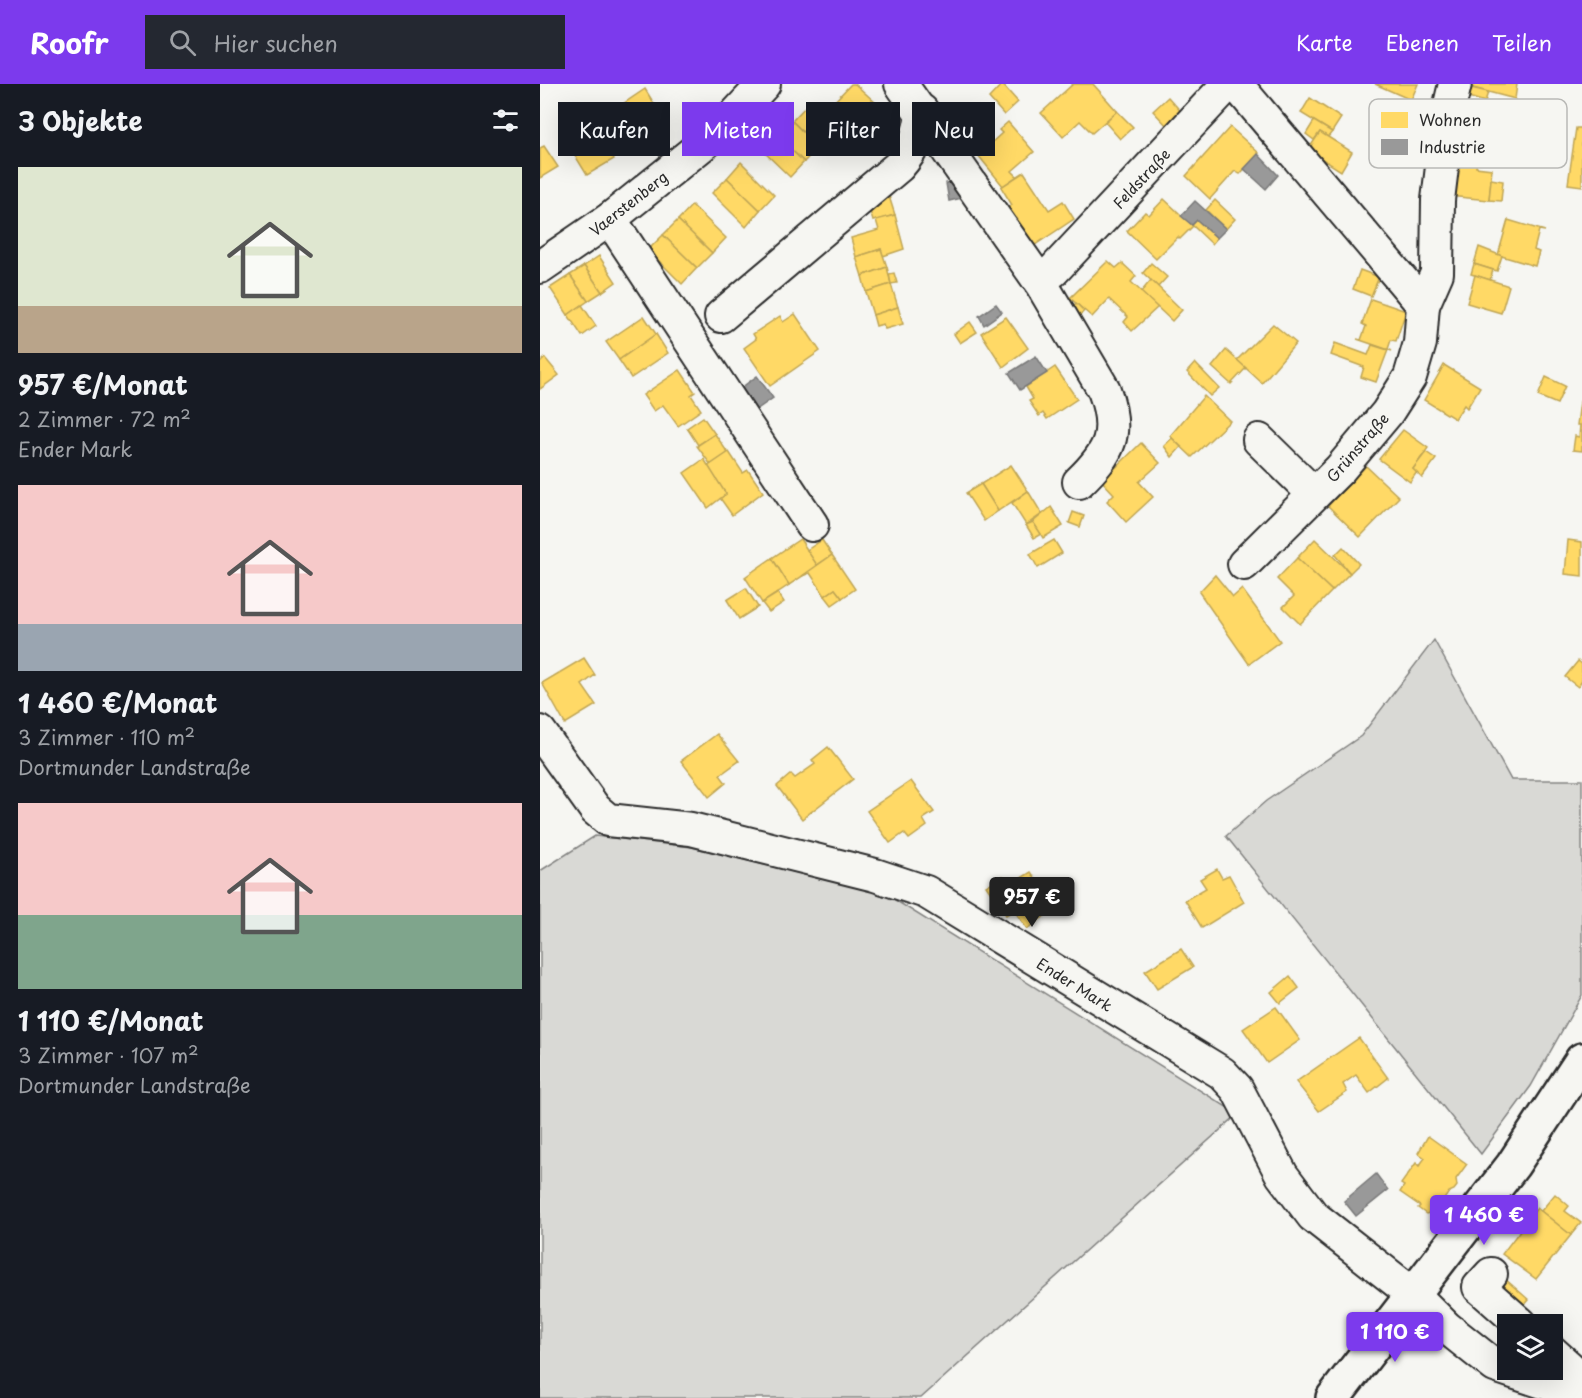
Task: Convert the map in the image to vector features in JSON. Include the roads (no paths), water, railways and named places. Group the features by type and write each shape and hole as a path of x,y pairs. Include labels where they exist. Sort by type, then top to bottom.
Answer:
{"main road":[{"path":"1333,1398 1513,1165 1582,1060"}],"street":[{"name":"Vaerstenberg","path":"540,267 609,219 722,129 764,84"},
{"path":"901,84 915,102"},
{"name":"Feldstraße","path":"1053,271 1228,84"},
{"path":"1236,84 1424,305"},
{"name":"Grünstraße","path":"1451,99 1455,84"},
{"path":"721,315 899,166 912,151"},
{"path":"953,156 1042,285 1104,390 1111,408 1108,450 1079,483"},
{"name":"Grünstraße","path":"1244,564 1340,469 1387,413 1410,377 1420,343 1424,305 1437,273 1438,200 1442,168"},
{"path":"609,219 812,525"},
{"path":"1259,440 1314,494"},
{"name":"Ender Mark","path":"540,732 595,809 608,819 691,829 875,875 926,892 1222,1073 1237,1089 1282,1175 1313,1216 1377,1269 1414,1295 1446,1327 1495,1366 1582,1395"},
{"path":"1491,1274 1479,1287 1510,1314"},
{"path":"1563,1362 1582,1378"}]}
